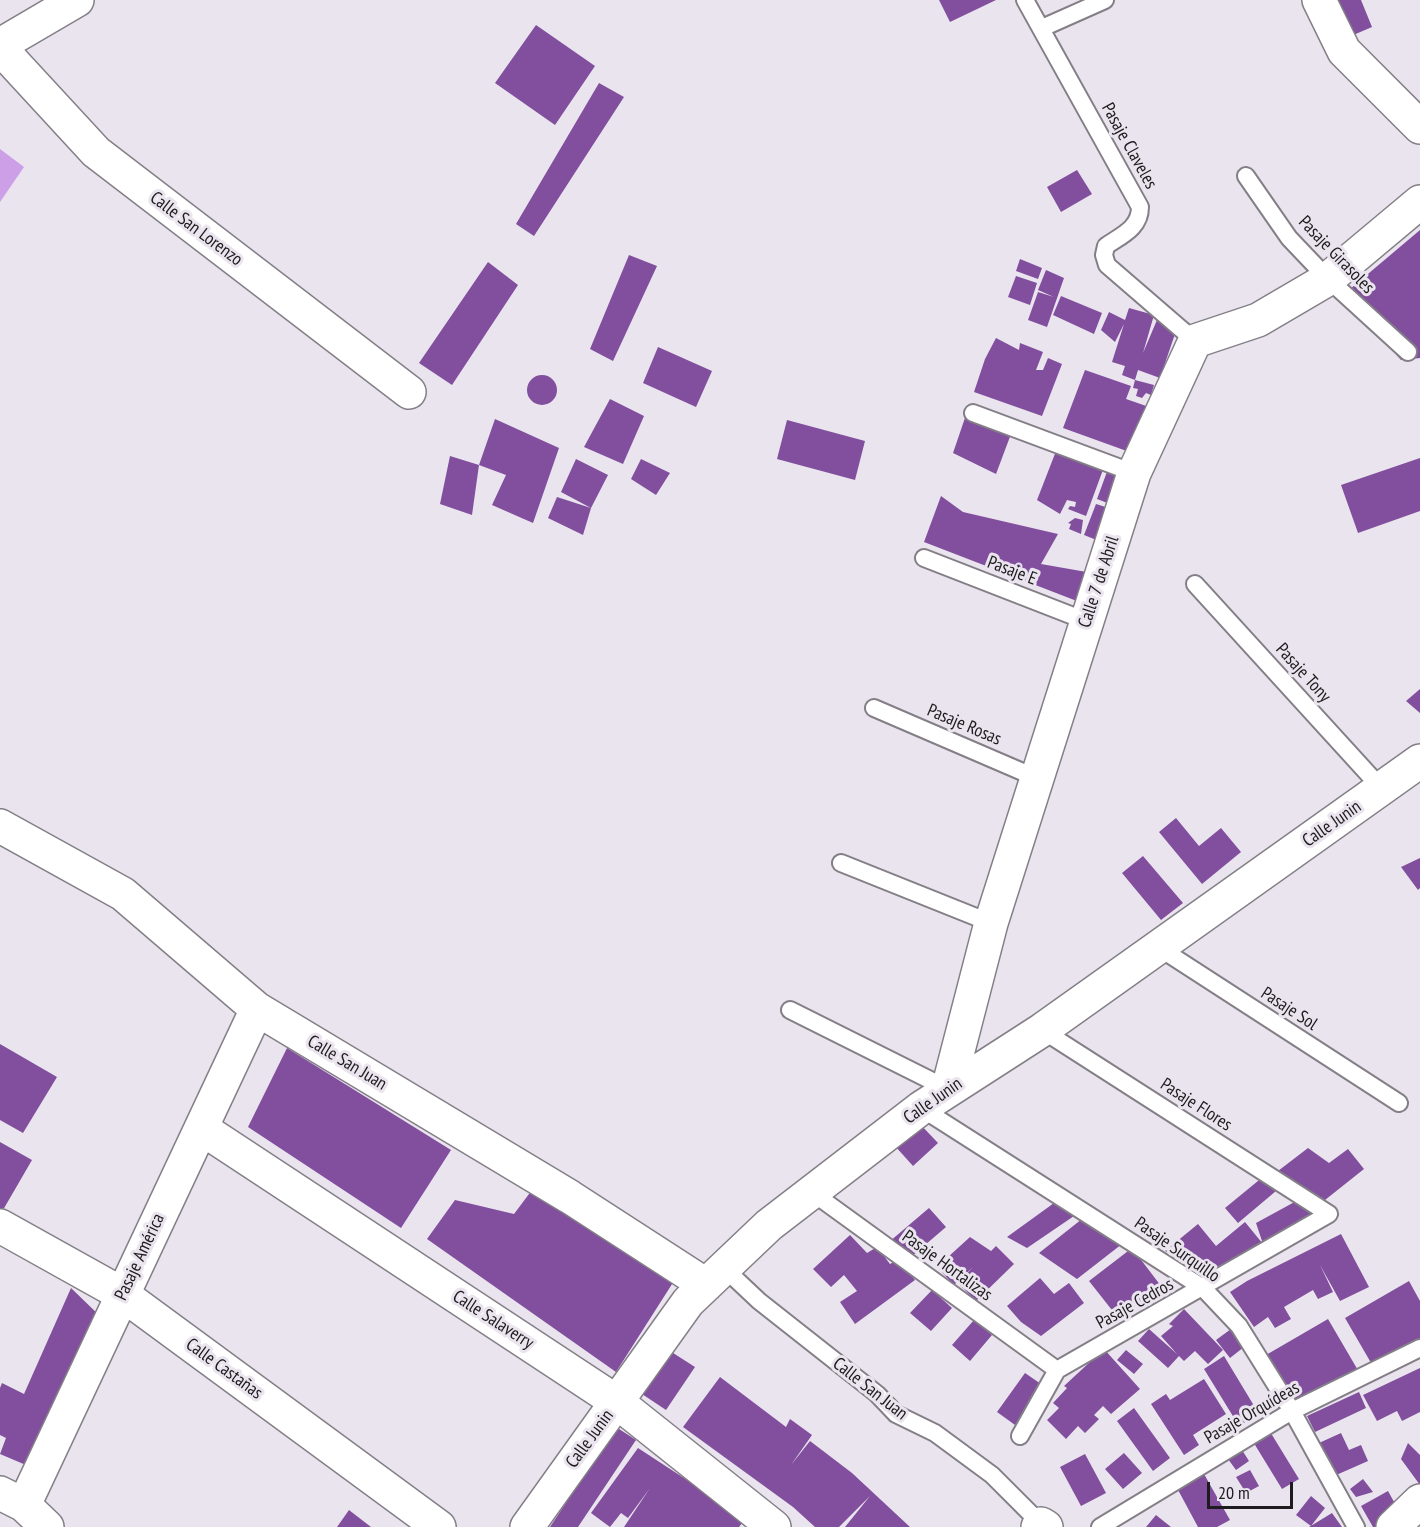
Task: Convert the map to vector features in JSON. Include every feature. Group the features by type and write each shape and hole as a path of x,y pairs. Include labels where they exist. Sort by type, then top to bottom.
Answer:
{"street":[{"path":"0,46 77,0"},
{"path":"1319,0 1344,51 1420,127"},
{"name":"Calle San Lorenzo","path":"0,46 96,152 409,392"},
{"path":"1194,341 1258,320 1328,279 1420,202"},
{"name":"Calle 7 de Abril","path":"948,1089 991,923 1039,778 1086,621 1134,473 1194,341"},
{"name":"Calle Junin","path":"527,1527 688,1302 769,1225 921,1108 1042,1030 1420,761"},
{"name":"Calle San Juan","path":"0,826 123,894 257,1009 570,1197 715,1276"},
{"name":"Pasaje América","path":"24,1508 257,1009"},
{"name":"Calle Salaverry","path":"201,1128 617,1402 774,1527"},
{"name":"Calle Castañas","path":"0,1226 122,1294 439,1527"},
{"path":"1394,1527 1420,1501"}],"lane":[{"name":"Pasaje Claveles","path":"1025,0 1140,207 1140,219 1134,227 1106,246 1104,255 1107,265 1194,341"},
{"path":"1042,28 1105,0"},
{"name":"Pasaje Girasoles","path":"1246,176 1289,238 1328,279 1408,352"},
{"path":"973,413 1134,473"},
{"name":"Pasaje E","path":"924,558 1086,621"},
{"name":"Pasaje Tony","path":"1195,584 1382,789"},
{"name":"Pasaje Rosas","path":"874,708 1039,778"},
{"path":"841,863 991,923"},
{"name":"Pasaje Sol","path":"1158,947 1399,1103"},
{"path":"790,1010 948,1089"},
{"name":"Pasaje Flores","path":"1042,1030 1329,1214"},
{"name":"Pasaje Surquillo","path":"921,1108 1203,1288 1239,1326 1292,1411 1356,1527"},
{"name":"Pasaje Hortalizas","path":"813,1193 1057,1370"},
{"name":"Pasaje Cedros","path":"1057,1370 1329,1214"},
{"name":"Calle San Juan","path":"715,1276 759,1301 877,1394 896,1414 935,1433 976,1462 1042,1526"},
{"name":"Pasaje Orquídeas","path":"1104,1524 1292,1411 1420,1348"},
{"path":"1020,1436 1057,1370"}],"shaded area":[{"path":"0,149 24,167 0,202"}],"building":[{"path":"939,0 996,0 950,22"},
{"path":"1327,0 1361,0 1372,27 1344,39"},
{"path":"536,25 595,66 555,125 495,83"},
{"path":"599,83 624,97 534,236 516,224"},
{"path":"1077,170 1092,194 1061,212 1047,187"},
{"path":"1420,230 1420,358 1401,360 1343,295"},
{"path":"629,255 657,266 613,361 590,349"},
{"path":"1020,259 1042,268 1038,279 1016,271"},
{"path":"488,262 518,285 452,385 419,363"},
{"path":"1046,270 1064,278 1047,327 1028,320 1038,292 1054,297 1038,290"},
{"path":"1016,276 1037,283 1030,305 1008,297"},
{"path":"1061,296 1102,313 1094,334 1053,315"},
{"path":"1129,308 1154,315 1143,353 1157,320 1177,328 1160,378 1138,370 1135,380 1122,375 1125,366 1112,362 1124,324 1115,342 1101,330 1109,312 1125,320"},
{"path":"996,338 1019,350 1020,343 1043,352 1036,370 1043,370 1048,358 1062,364 1042,416 974,392 985,359"},
{"path":"658,347 712,371 696,407 643,383"},
{"path":"1085,370 1131,386 1126,399 1152,408 1135,454 1063,428"},
{"path":"542,375 553,379 557,390 553,401 542,405 531,401 527,390 531,379"},
{"path":"1135,380 1154,385 1151,395 1146,393 1142,398 1136,396 1138,389 1133,388"},
{"path":"610,399 644,416 623,464 584,447"},
{"path":"967,412 1011,434 996,474 953,453"},
{"path":"495,419 559,448 533,523 492,505 506,475 479,465"},
{"path":"787,420 865,441 855,480 777,459"},
{"path":"1058,446 1104,467 1086,516 1068,509 1070,506 1075,507 1076,502 1067,500 1060,514 1037,500"},
{"path":"450,456 479,465 472,515 440,504"},
{"path":"1420,458 1420,511 1358,533 1341,485"},
{"path":"576,459 608,475 591,508 561,492"},
{"path":"641,459 670,473 656,495 631,479"},
{"path":"1108,469 1122,474 1110,504 1097,499"},
{"path":"941,496 963,512 1058,534 1041,564 1098,574 1082,603 924,542"},
{"path":"557,497 591,508 583,535 548,518"},
{"path":"1096,504 1112,509 1099,541 1084,535"},
{"path":"1075,518 1083,520 1081,534 1069,529 1071,524 1068,523"},
{"path":"1420,689 1420,713 1406,701"},
{"path":"1176,818 1199,846 1221,828 1241,852 1202,884 1159,832"},
{"path":"1143,856 1183,903 1161,920 1122,873"},
{"path":"1420,858 1420,888 1418,890 1401,867"},
{"path":"0,1044 57,1077 23,1133 0,1120"},
{"path":"287,1048 451,1150 401,1228 248,1127"},
{"path":"919,1123 938,1143 913,1166 895,1146"},
{"path":"0,1142 32,1160 3,1210 0,1208"},
{"path":"1308,1148 1329,1163 1348,1149 1364,1169 1325,1200 1278,1171"},
{"path":"1264,1176 1276,1191 1238,1223 1225,1208"},
{"path":"535,1186 674,1281 616,1372 427,1239 455,1200 514,1214"},
{"path":"1300,1199 1316,1217 1263,1244 1256,1223"},
{"path":"1054,1203 1074,1216 1027,1248 1007,1237"},
{"path":"929,1208 946,1227 911,1257 889,1242"},
{"path":"1082,1219 1122,1244 1077,1279 1039,1253"},
{"path":"1245,1222 1263,1244 1205,1280 1192,1265 1165,1251 1198,1224 1216,1246"},
{"path":"1341,1234 1369,1287 1340,1301 1320,1265 1333,1292 1318,1299 1313,1290 1284,1307 1291,1319 1275,1328 1268,1317 1254,1327 1230,1292 1247,1281"},
{"path":"850,1235 867,1253 877,1247 890,1264 899,1259 915,1280 855,1324 840,1302 857,1291 844,1275 831,1287 813,1269"},
{"path":"970,1237 991,1251 996,1246 1014,1264 976,1301 958,1283 973,1267 954,1285 937,1267"},
{"path":"1132,1248 1161,1286 1119,1319 1089,1281"},
{"path":"1040,1278 1054,1294 1069,1283 1084,1303 1041,1336 1021,1322 1007,1306"},
{"path":"1409,1281 1420,1301 1420,1342 1374,1368 1345,1318"},
{"path":"71,1288 102,1318 33,1468 0,1454 6,1438 0,1435 0,1388 2,1383 24,1394"},
{"path":"932,1290 952,1308 931,1331 910,1313"},
{"path":"1184,1309 1223,1350 1208,1364 1195,1351 1184,1361 1179,1356 1168,1368 1138,1341 1149,1329 1177,1354 1161,1336 1173,1326 1169,1324"},
{"path":"1328,1319 1359,1372 1297,1405 1266,1355"},
{"path":"974,1320 992,1335 970,1361 952,1345"},
{"path":"1231,1329 1244,1347 1230,1358 1216,1340"},
{"path":"1104,1349 1140,1389 1111,1414 1103,1406 1094,1415 1099,1419 1085,1433 1078,1426 1066,1439 1047,1420 1059,1408 1053,1403 1067,1388 1064,1386"},
{"path":"1126,1350 1143,1364 1134,1374 1117,1360"},
{"path":"670,1351 695,1367 666,1410 642,1394"},
{"path":"1224,1356 1259,1414 1239,1426 1204,1369"},
{"path":"1420,1368 1420,1412 1402,1421 1397,1411 1377,1421 1363,1395"},
{"path":"1025,1373 1041,1384 1022,1430 997,1412"},
{"path":"720,1377 786,1427 790,1419 812,1435 791,1465 810,1441 852,1473 910,1527 845,1527 870,1496 839,1527 815,1527 793,1507 683,1427"},
{"path":"1204,1379 1226,1414 1193,1435 1199,1445 1184,1455 1151,1404 1166,1394 1170,1400"},
{"path":"1359,1392 1366,1408 1315,1432 1307,1416"},
{"path":"1134,1408 1170,1458 1153,1471 1117,1421"},
{"path":"616,1427 636,1440 578,1527 550,1527"},
{"path":"1269,1430 1299,1479 1282,1489 1252,1440"},
{"path":"1341,1433 1349,1450 1361,1445 1368,1461 1334,1476 1319,1443"},
{"path":"1408,1443 1420,1455 1420,1485 1401,1459"},
{"path":"638,1448 690,1482 742,1523 739,1527 624,1527 650,1488 628,1518 621,1513 610,1527 591,1513"},
{"path":"1242,1450 1249,1461 1236,1470 1228,1459"},
{"path":"1124,1453 1142,1473 1123,1489 1105,1469"},
{"path":"1085,1454 1106,1493 1081,1506 1060,1467"},
{"path":"1250,1470 1259,1486 1246,1493 1236,1477"},
{"path":"1204,1474 1230,1520 1217,1527 1198,1527 1177,1488"},
{"path":"1363,1479 1373,1492 1356,1497 1350,1489"},
{"path":"1388,1491 1408,1527 1373,1527 1361,1506"},
{"path":"1311,1496 1325,1508 1311,1526 1296,1515"},
{"path":"349,1510 371,1527 337,1527"},
{"path":"1332,1513 1342,1527 1309,1527"},
{"path":"1156,1515 1171,1527 1146,1527"}]}
